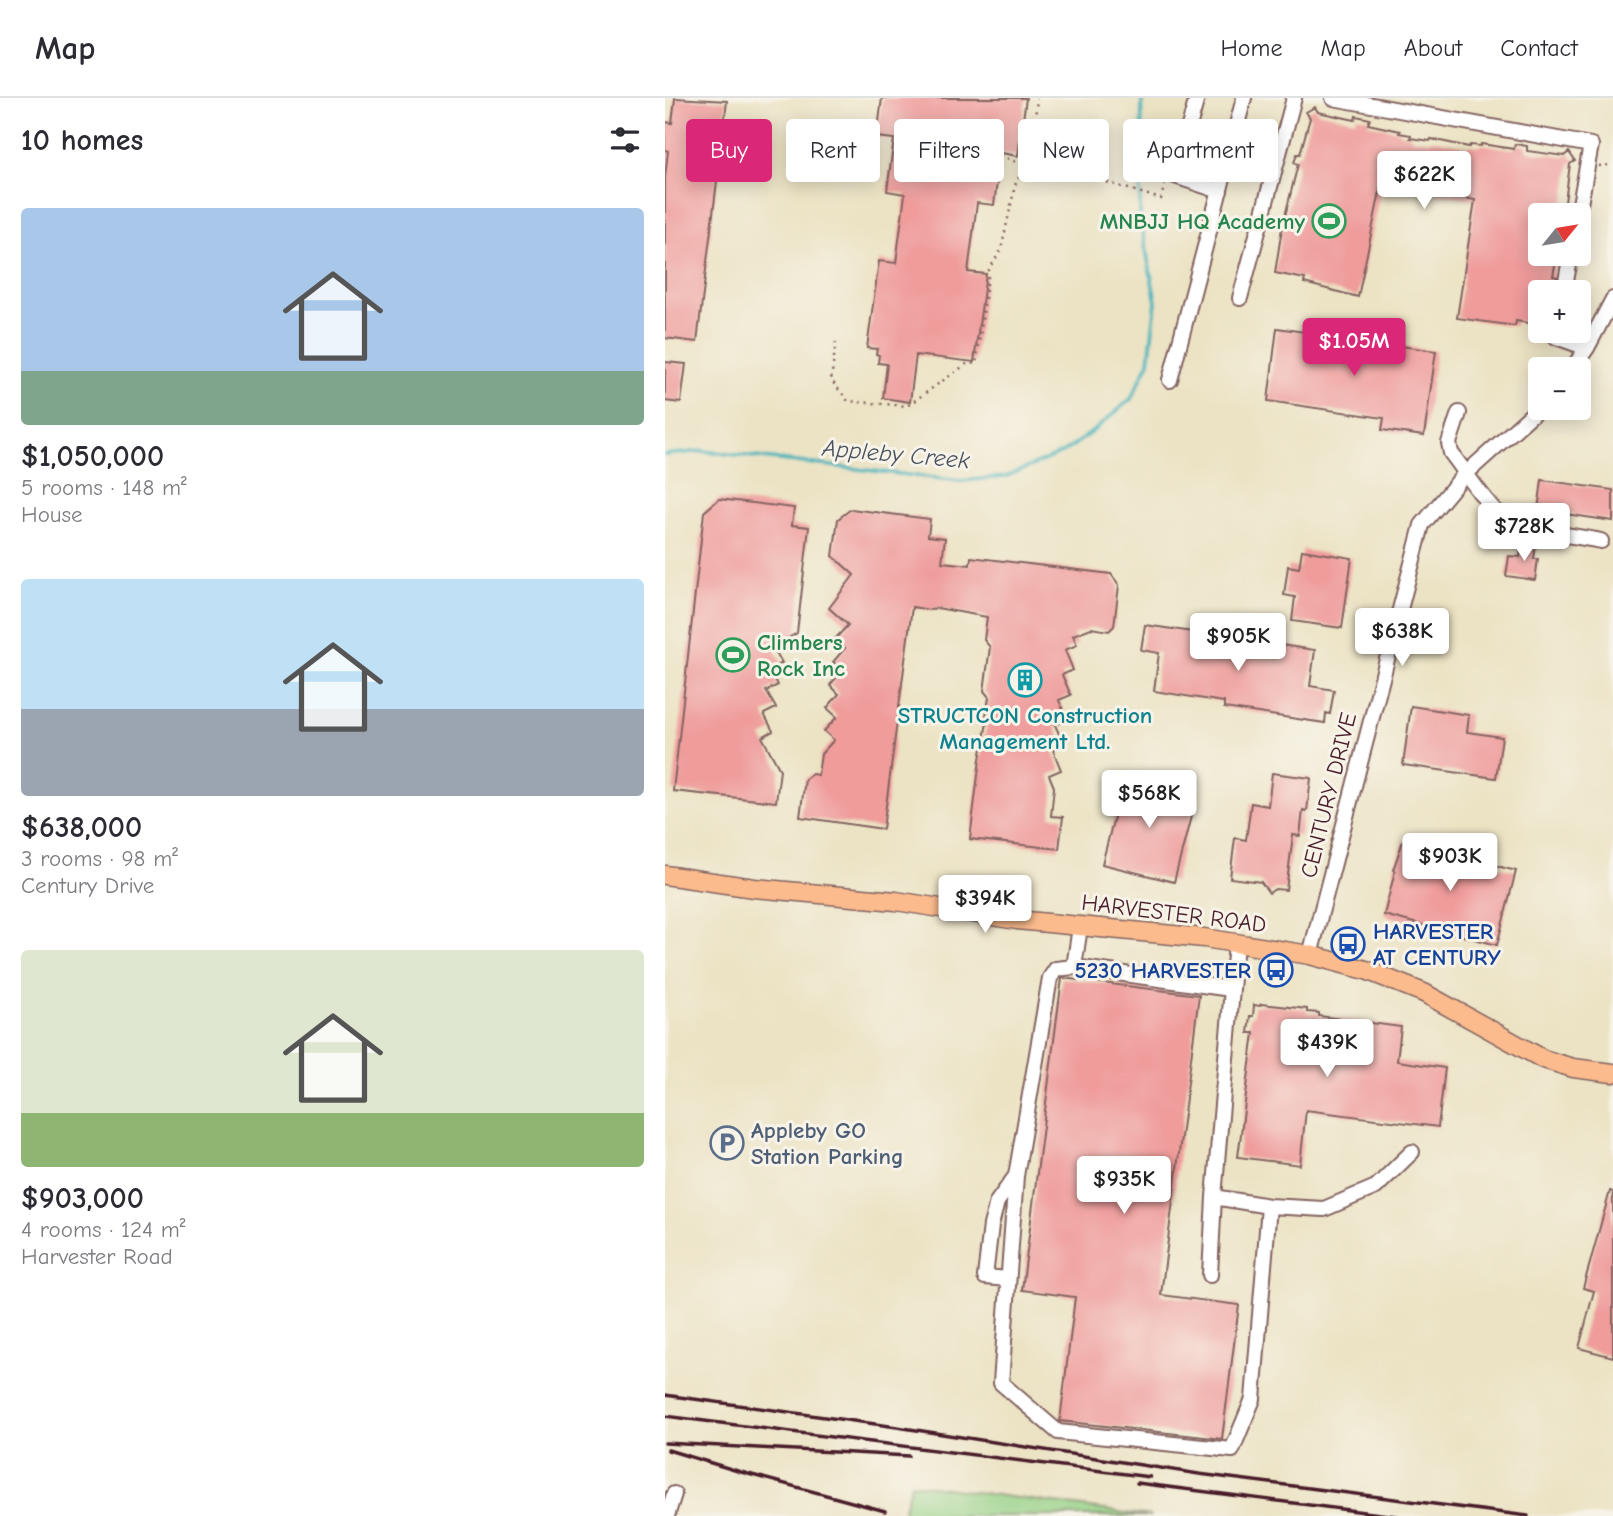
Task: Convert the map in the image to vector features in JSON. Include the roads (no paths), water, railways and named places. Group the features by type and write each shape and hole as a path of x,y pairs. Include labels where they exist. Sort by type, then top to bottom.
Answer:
{"main road":[{"name":"HARVESTER ROAD","path":"665,875 754,888 896,901 1017,920 1236,943 1310,955 1366,970 1425,993 1513,1045 1543,1059 1573,1068 1613,1073"}],"street":[{"path":"1196,98 1175,176 1220,191"},
{"path":"1170,380 1244,98"},
{"path":"1240,298 1294,98"},
{"path":"1333,98 1591,145 1580,203"},
{"path":"1580,357 1613,299"},
{"path":"1573,343 1587,348"},
{"path":"1459,414 1449,443 1451,453 1507,520 1524,526 1601,541"},
{"name":"CENTURY DRIVE","path":"1310,955 1422,525 1467,473 1528,418"},
{"path":"1074,967 1080,926"},
{"path":"1210,1275 1214,1197 1236,943"},
{"path":"1231,989 1074,967 1056,969 1050,978 1016,1176 1001,1383 1058,1432 1233,1450 1253,1399 1269,1206"},
{"path":"1214,1197 1269,1206 1324,1209 1376,1187 1412,1152"},
{"path":"1008,1279 985,1277 991,1225 997,1202 1016,1176"},
{"path":"667,1516 674,1494"}],"waterway":[{"name":"Appleby Creek","path":"665,455 703,451 960,481 1005,477 1064,452 1092,432 1131,399 1149,362 1156,302 1140,217 1142,98"}],"railway":[{"path":"665,1395 897,1427 1199,1474 1528,1516"},
{"path":"665,1416 1150,1477"},
{"path":"665,1443 909,1456"},
{"path":"668,1450 885,1511"},
{"path":"1137,1483 1396,1516"}],"place":[{"name":"MNBJJ HQ Academy","path":"1329,221"},
{"name":"Climbers Rock Inc","path":"733,655"},
{"name":"STRUCTCON Construction Management Ltd.","path":"1025,680"},
{"name":"HARVESTER AT CENTURY","path":"1348,944"},
{"name":"5230 HARVESTER","path":"1276,970"},
{"name":"Appleby GO Station Parking","path":"727,1143"}]}
